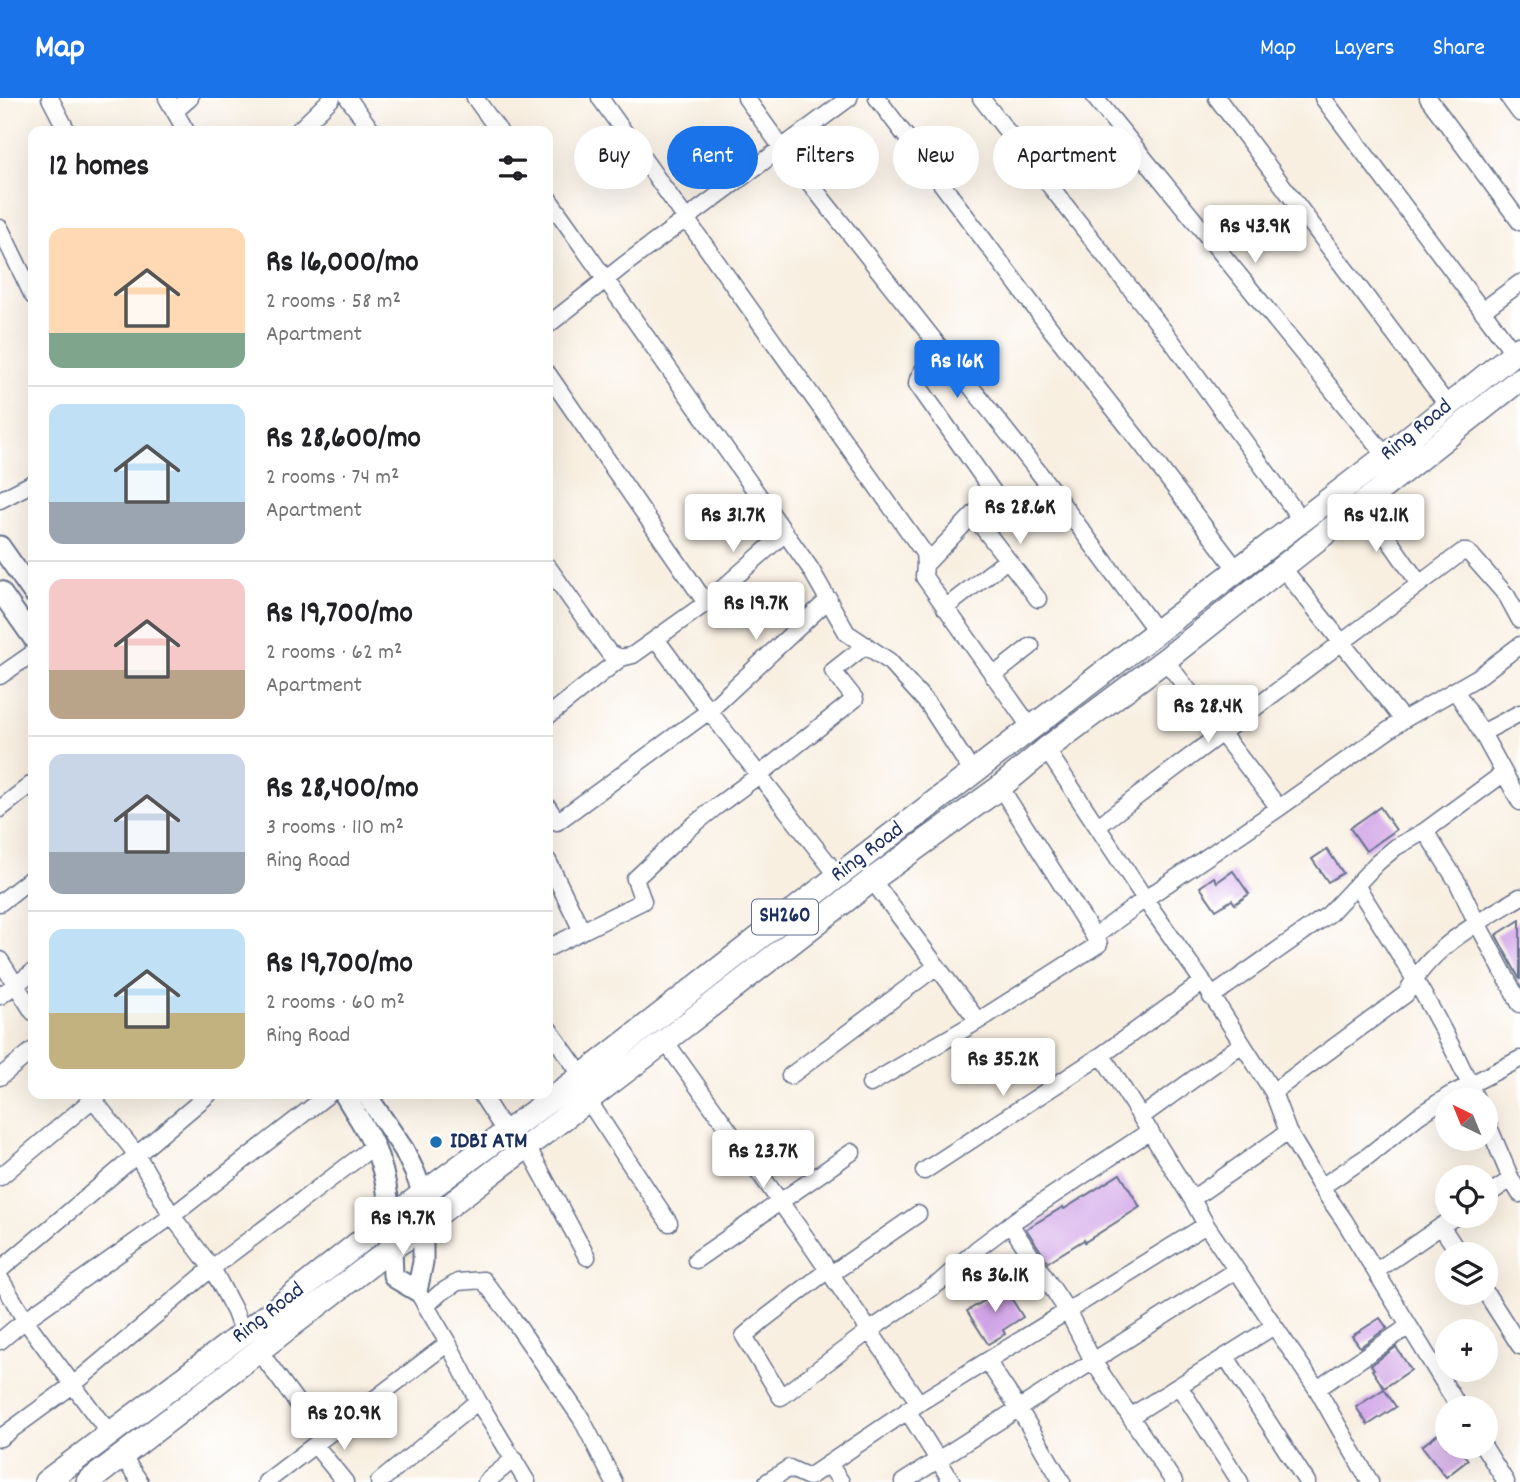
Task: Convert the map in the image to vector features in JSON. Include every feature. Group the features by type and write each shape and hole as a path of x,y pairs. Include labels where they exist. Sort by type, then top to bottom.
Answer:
{"highway":[{"name":"Ring Road","path":"553,1098 1387,456 1517,350"},
{"name":"Ring Road","path":"88,1482 392,1248 424,1227 433,1217 872,880 999,788 1520,379"},
{"name":"Ring Road","path":"46,1482 243,1334 391,1217 551,1099"}],"main road":[{"path":"0,545 28,586"},
{"path":"0,591 28,631"},
{"path":"347,1099 374,1146 388,1187 394,1277 421,1298"},
{"path":"369,1099 404,1150 423,1194 421,1298"}],"street":[{"path":"50,98 64,126"},
{"path":"183,126 171,105 190,98"},
{"path":"303,126 332,98"},
{"path":"348,98 368,126"},
{"path":"475,98 495,126"},
{"path":"600,98 925,553 924,577 1031,728"},
{"path":"746,98 772,134"},
{"path":"811,126 849,98"},
{"path":"877,98 1237,570"},
{"path":"981,98 1171,340 1303,521"},
{"path":"1096,98 1387,456"},
{"path":"1217,98 1448,406"},
{"path":"1323,98 1482,311 1517,350"},
{"path":"1427,98 1520,222"},
{"path":"1509,98 1520,113"},
{"path":"553,320 772,155"},
{"path":"814,189 1040,474 1157,632"},
{"path":"553,205 810,568 847,633 888,661 928,704 973,773"},
{"path":"0,228 28,286"},
{"path":"1482,311 1520,283"},
{"path":"926,565 994,493 917,384 920,374 942,352"},
{"path":"553,381 706,603"},
{"path":"0,500 28,486"},
{"path":"1363,503 1419,583"},
{"path":"973,515 1038,599"},
{"path":"553,712 621,658 633,655 706,603 785,533"},
{"path":"1098,827 1462,552 1467,552 1507,596 1520,620"},
{"path":"944,608 1007,560"},
{"path":"1282,567 1403,720"},
{"path":"553,574 609,653 621,658"},
{"path":"1507,596 1520,584"},
{"path":"553,825 709,711 829,599"},
{"path":"656,639 838,876"},
{"path":"553,946 643,901 635,879 685,832 855,699 833,671 866,645"},
{"path":"1094,937 1403,720 1478,677 1520,645"},
{"path":"993,676 1031,646"},
{"path":"0,676 28,656"},
{"path":"1165,660 1279,808"},
{"path":"1455,690 1520,802"},
{"path":"1482,733 1520,713"},
{"path":"1046,749 1203,982 1273,1092 1288,1132 1452,1396"},
{"path":"1211,997 1328,914 1396,847 1425,831 1504,774"},
{"path":"0,808 28,787"},
{"path":"870,1084 978,1021 1099,944 999,788"},
{"path":"1425,831 1458,883 1520,1004"},
{"path":"553,871 582,931"},
{"path":"872,880 978,1021"},
{"path":"0,903 28,881"},
{"path":"1356,885 1415,977 1472,1088"},
{"path":"1273,1092 1406,994 1430,958 1477,923 1520,897"},
{"path":"0,960 28,1004"},
{"path":"790,1076 937,966"},
{"path":"0,996 28,976"},
{"path":"924,1171 1102,1055 1203,982"},
{"path":"553,1035 582,1076"},
{"path":"665,1041 869,1331 952,1482"},
{"path":"918,1214 829,1272 744,1336 781,1397 940,1282 977,1249 1145,1124 1242,1044"},
{"path":"0,1077 28,1054"},
{"path":"1102,1055 1206,1225 1317,1389 1370,1482"},
{"path":"1321,1187 1450,1095 1520,1059"},
{"path":"0,1177 91,1099"},
{"path":"97,1099 137,1154 172,1216 212,1268 235,1312 243,1334"},
{"path":"0,1270 202,1099"},
{"path":"0,1341 172,1216 323,1099"},
{"path":"484,1099 506,1133"},
{"path":"588,1100 669,1223"},
{"path":"1192,1199 1288,1132"},
{"path":"0,1438 74,1384 212,1268 374,1146"},
{"path":"527,1146 587,1257"},
{"path":"1498,1148 1520,1194"},
{"path":"696,1260 852,1152"},
{"path":"1498,1188 1511,1179"},
{"path":"1010,1224 1068,1312 1093,1361 1174,1482"},
{"path":"767,1482 789,1468 809,1477 913,1407 1206,1225"},
{"path":"1376,1271 1438,1228"},
{"path":"903,1482 1236,1270"},
{"path":"0,1278 26,1321 111,1434"},
{"path":"527,1482 421,1298 440,1293 458,1282 483,1280 581,1418 614,1482"},
{"path":"1494,1305 1520,1346"},
{"path":"1131,1416 1273,1326"},
{"path":"1317,1389 1409,1326"},
{"path":"266,1482 448,1343"},
{"path":"259,1351 345,1482"},
{"path":"1226,1357 1307,1482"},
{"path":"987,1361 1062,1482"},
{"path":"1179,1386 1240,1482"},
{"path":"379,1482 478,1401"},
{"path":"122,1456 140,1482"},
{"path":"486,1482 514,1459"},
{"path":"1492,1459 1506,1482"},
{"path":"829,1464 841,1482"}],"building":[{"path":"1380,807 1396,830 1366,851 1350,828"},
{"path":"1327,849 1343,873 1328,882 1312,859"},
{"path":"1233,871 1249,894 1235,904 1232,900 1216,910 1200,887 1214,877 1217,882"},
{"path":"1520,920 1520,980 1496,935"},
{"path":"1120,1174 1140,1207 1048,1262 1026,1229"},
{"path":"1003,1285 1023,1317 1003,1330 1005,1334 988,1344 967,1311 987,1299 985,1295"},
{"path":"1380,1318 1387,1328 1360,1347 1352,1336"},
{"path":"1396,1347 1411,1370 1384,1388 1371,1365"},
{"path":"1384,1389 1396,1407 1368,1425 1356,1407"},
{"path":"1435,1436 1435,1459 1468,1460 1446,1477 1422,1446"}],"place":[{"name":"IDBI ATM","path":"436,1142"}]}
